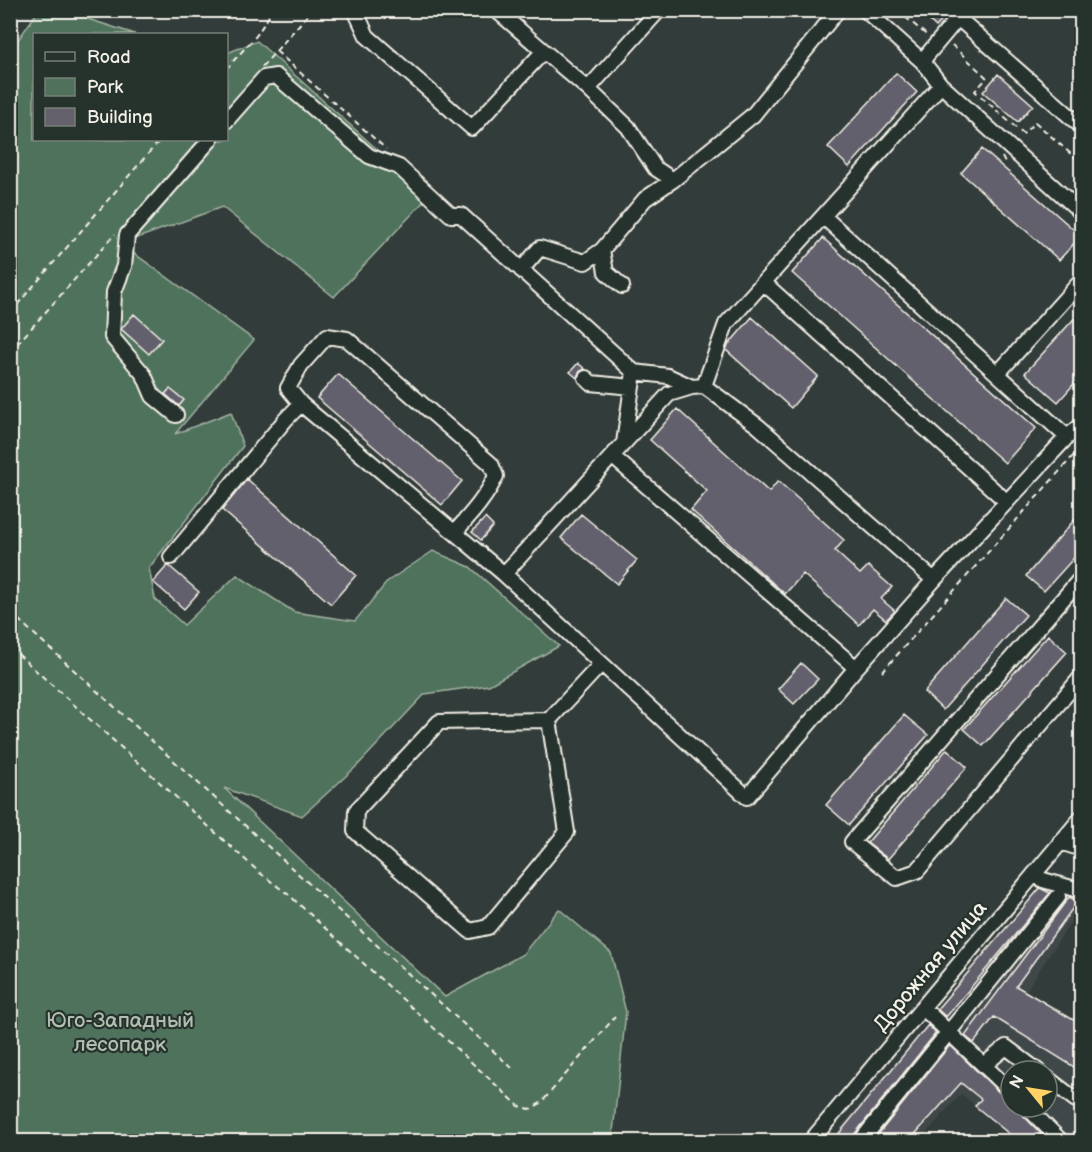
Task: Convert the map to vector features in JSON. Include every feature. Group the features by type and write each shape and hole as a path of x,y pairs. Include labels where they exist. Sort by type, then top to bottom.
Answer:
{"street":[{"path":"355,10 367,36 472,128 543,52"},
{"path":"496,10 588,89 628,127 655,168 673,180"},
{"path":"588,89 659,10"},
{"path":"521,270 540,248 585,262 602,250 645,199 673,180 753,115 838,10"},
{"path":"865,10 922,61 941,85 1082,213"},
{"path":"922,61 937,44 956,14 1082,128"},
{"path":"228,119 264,78 276,76 369,156 399,167 451,215 461,215 634,372 668,376 698,387 758,426 934,580"},
{"path":"698,387 726,324 941,85"},
{"path":"176,415 153,396 144,375 112,337 114,292 124,266 127,235 209,141"},
{"path":"824,217 1067,437"},
{"path":"602,250 606,272 622,286"},
{"path":"998,373 1082,280"},
{"path":"764,284 1007,502"},
{"path":"455,532 477,507 491,486 496,476 491,464 347,339 327,336 301,365 288,388 301,404 504,574 747,797 934,580 1067,437 1082,425"},
{"path":"624,443 634,372"},
{"path":"586,378 591,383 632,387"},
{"path":"504,574 669,394 698,387"},
{"path":"171,556 301,404"},
{"path":"612,456 856,668"},
{"path":"1082,577 852,842 897,878 917,871 1082,676"},
{"path":"549,720 567,832 488,927 470,930 355,831 356,811 439,722 549,720 601,664"},
{"name":"Дорожная улица","path":"810,1142 1082,818"},
{"path":"1060,842 1082,849"},
{"path":"1034,874 1043,880 1082,891"},
{"path":"860,1142 1058,897"},
{"path":"923,1008 999,1079"},
{"path":"984,1065 1006,1047 1022,1059"},
{"path":"1059,1087 1076,1100 1082,1094"},
{"path":"1039,1119 1062,1142"}],"path":[{"path":"228,67 256,36 273,10"},
{"path":"262,67 312,10"},
{"path":"897,10 937,44 948,42 987,78 975,91 1023,134 1035,122 1082,164"},
{"path":"276,51 390,152"},
{"path":"10,314 159,141"},
{"path":"10,352 120,228"},
{"path":"882,672 1082,446"},
{"path":"10,612 512,1068"},
{"path":"10,647 260,873 289,895 519,1106 530,1109 542,1103 615,1017"}],"shaded area":[{"path":"1043,885 1081,897 1081,906 1026,991 1081,1025 1081,1141 1020,1141 961,1094 919,1141 829,1142"}],"green space":[{"name":"Юго-Западный лесопарк","path":"38,11 80,11 88,19 132,33 33,33 33,141 228,141 228,53 257,41 429,196 334,297 222,207 121,244 254,340 175,434 231,412 243,446 149,568 155,599 184,625 237,575 294,612 355,621 388,581 433,551 470,567 559,646 489,685 425,694 358,765 302,816 224,788 445,997 523,954 559,909 611,953 626,1012 612,1141 11,1142 11,50"}],"building":[{"path":"918,10 939,10 946,16 936,27"},
{"path":"896,73 917,92 849,167 828,147"},
{"path":"998,74 1033,105 1018,122 983,92"},
{"path":"982,149 1081,236 1059,260 961,173"},
{"path":"823,238 1036,428 1005,463 792,273"},
{"path":"1082,310 1082,375 1058,402 1025,373"},
{"path":"134,314 162,339 149,354 121,329"},
{"path":"752,317 818,376 791,408 726,350"},
{"path":"578,363 585,369 579,372 577,378 570,372"},
{"path":"338,374 462,481 442,505 317,398"},
{"path":"170,389 184,400 179,406 165,394"},
{"path":"677,409 769,492 778,481 844,540 835,551 860,574 868,566 892,587 881,599 895,611 886,620 873,609 859,625 803,574 785,594 691,510 707,491 650,440"},
{"path":"247,479 356,575 331,604 222,510"},
{"path":"1082,511 1082,549 1044,591 1026,576"},
{"path":"581,514 637,560 617,584 561,538"},
{"path":"485,518 493,526 481,540 472,532"},
{"path":"168,565 199,592 184,609 153,582"},
{"path":"1006,598 1026,615 943,710 924,692"},
{"path":"1048,635 1067,652 983,746 964,729"},
{"path":"801,663 818,679 794,704 778,689"},
{"path":"904,715 928,735 849,825 826,805"},
{"path":"947,749 967,767 888,859 867,843"},
{"path":"1040,888 1050,893 946,1017 937,1009"},
{"path":"1069,897 1078,901 1016,986 1082,1025 1082,1072 994,1017 974,1043 965,1036"},
{"path":"928,1025 936,1033 853,1136 851,1142 832,1142"},
{"path":"950,1045 999,1092 999,1119 1027,1119 1049,1142 1019,1142 975,1106 981,1099 961,1083 908,1142 872,1142"}]}
